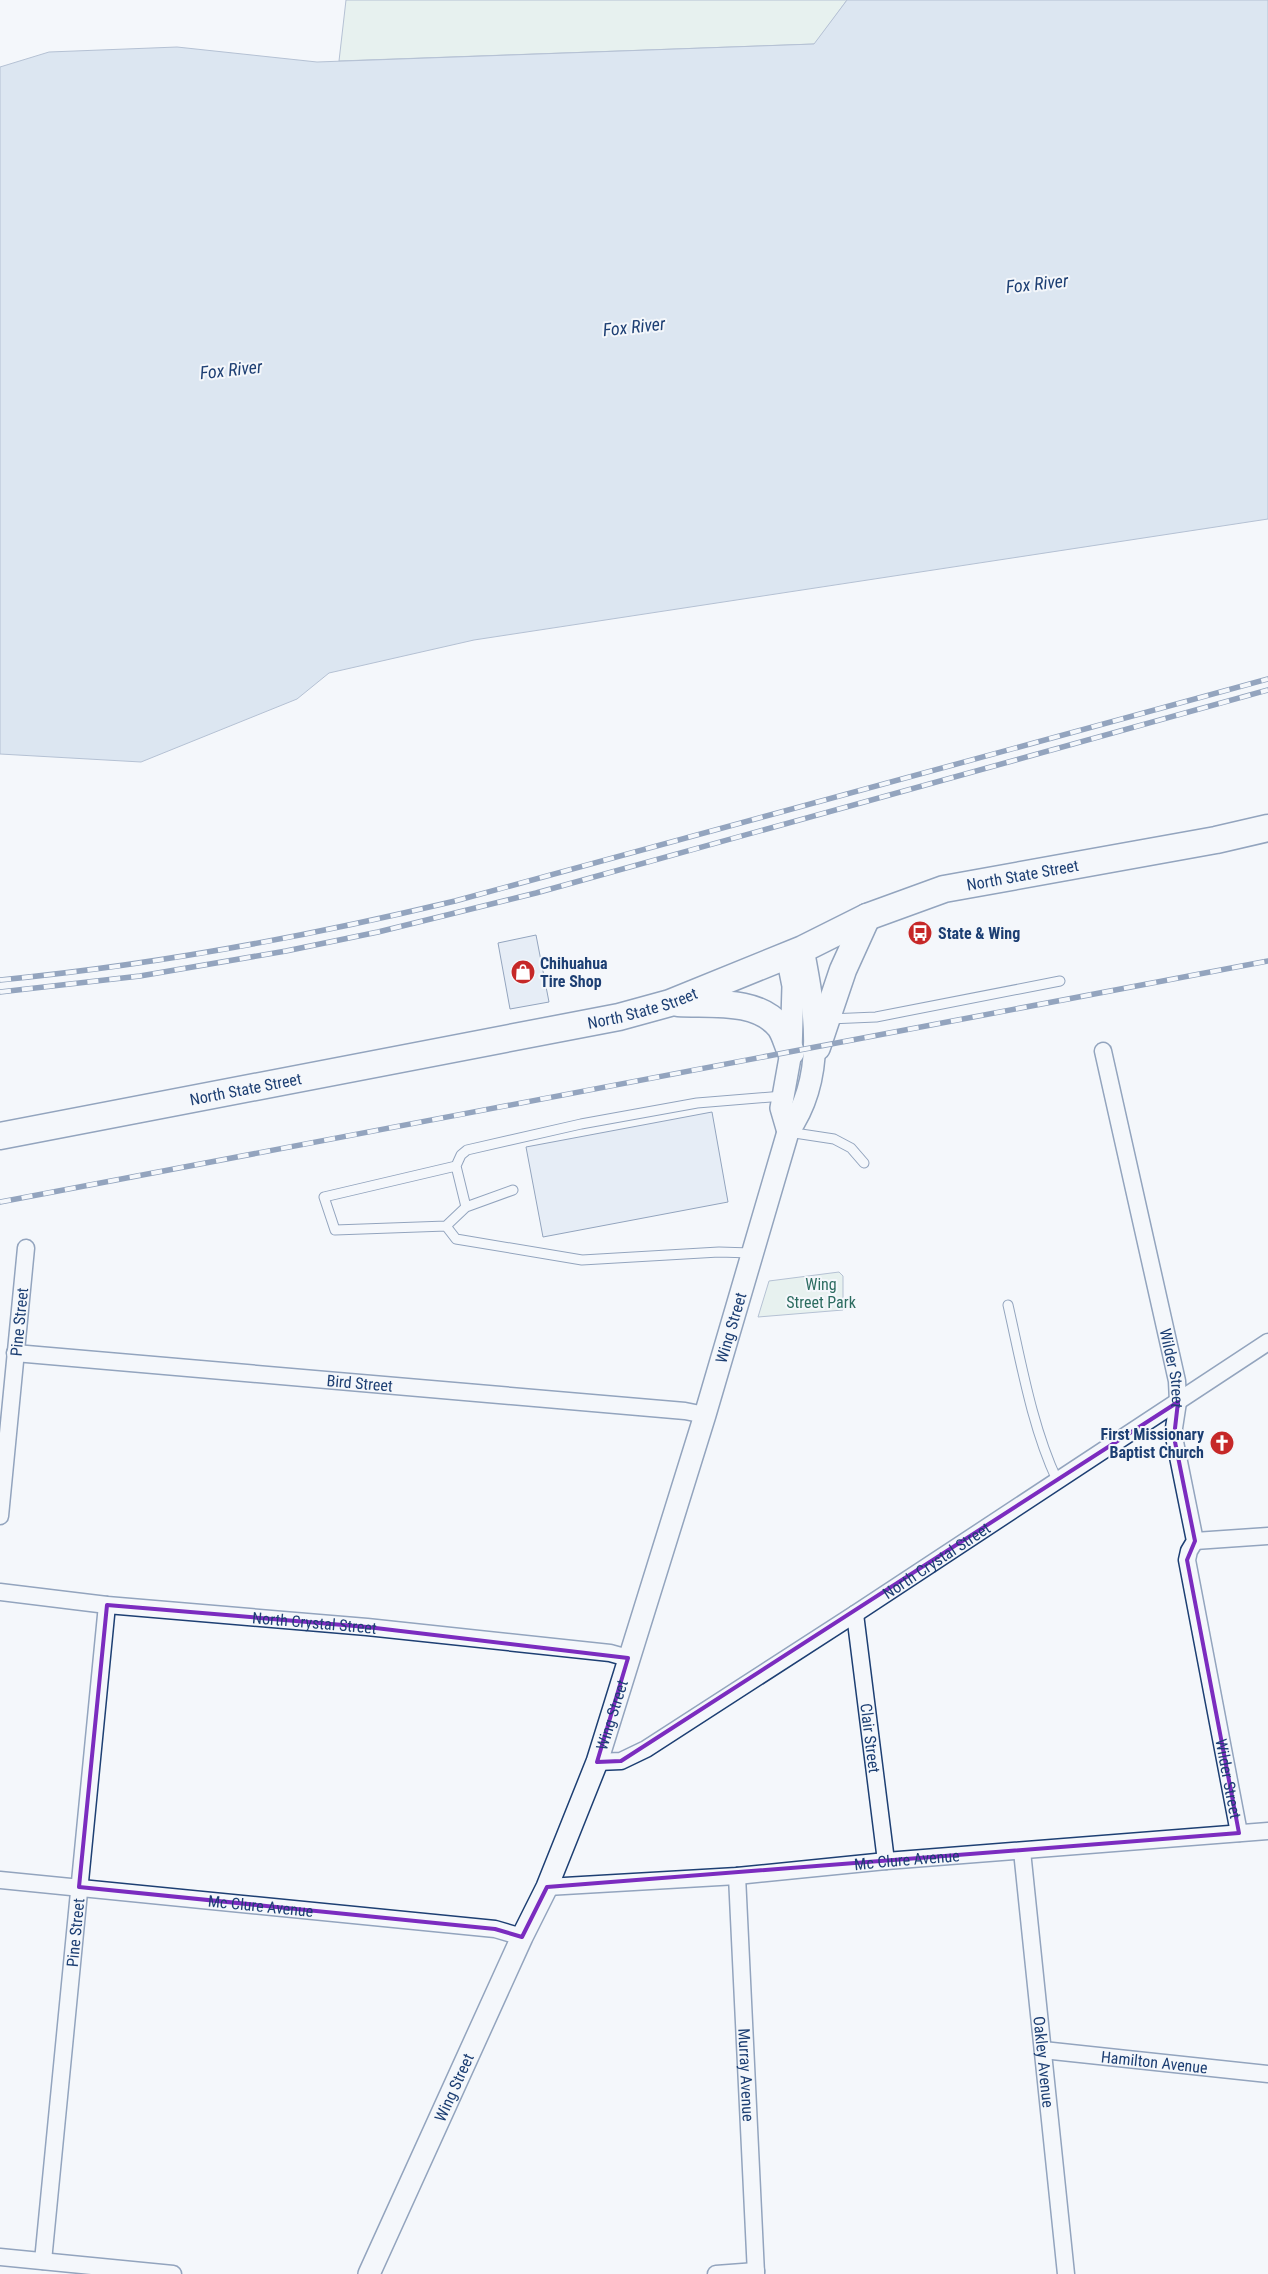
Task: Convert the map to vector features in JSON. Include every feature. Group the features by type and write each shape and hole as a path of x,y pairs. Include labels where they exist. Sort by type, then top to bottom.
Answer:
{"main road":[{"name":"North State Street","path":"0,1136 619,1017 670,1003 795,953 867,917 944,889 1216,840 1268,828"},
{"path":"817,1047 844,970 867,917"},
{"path":"670,1003 738,1006 756,1009 773,1020 781,1028 791,1052"}],"street":[{"name":"Wing Street","path":"369,2274 522,1937 547,1887 597,1762 705,1415 788,1132 801,1114 817,1047 813,1000 795,953"},
{"path":"788,1132 781,1108 791,1052 795,953"},
{"name":"Wilder Street","path":"1103,1051 1177,1381 1178,1402 1174,1437 1195,1541 1188,1551 1188,1568 1239,1833"},
{"name":"Pine Street","path":"0,1516 26,1248"},
{"name":"North Crystal Street","path":"597,1762 621,1762 646,1749 1268,1342"},
{"name":"Bird Street","path":"15,1353 685,1411 705,1415"},
{"path":"1195,1541 1268,1536"},
{"name":"North Crystal Street","path":"0,1592 107,1605 367,1627 610,1654 628,1658"},
{"name":"Pine Street","path":"43,2261 107,1605"},
{"name":"Clair Street","path":"855,1614 886,1861"},
{"name":"Mc Clure Avenue","path":"547,1887 737,1876 886,1861 1268,1830"},
{"name":"Oakley Avenue","path":"1022,1851 1066,2274"},
{"name":"Murray Avenue","path":"737,1876 756,2272"},
{"name":"Mc Clure Avenue","path":"0,1880 495,1929 522,1937"},
{"name":"Hamilton Avenue","path":"1043,2050 1268,2074"},
{"path":"0,2257 173,2274"},
{"path":"716,2274 756,2272"}],"lane":[{"path":"826,1020 876,1017 1060,981"},
{"path":"466,1207 456,1166 461,1155 467,1150 517,1137 697,1103 784,1096"},
{"path":"788,1132 834,1139 851,1148 864,1163"},
{"path":"456,1166 324,1197 335,1230 446,1226 466,1207 513,1190"},
{"path":"446,1226 456,1239 582,1260 719,1252 752,1253"},
{"path":"1008,1305 1027,1387 1049,1463 1057,1480"}],"highlighted area":[{"path":"1178,1402 1174,1437 1195,1541 1187,1560 1239,1833 547,1887 522,1937 495,1929 79,1887 107,1605 367,1627 628,1658 597,1762 621,1761"}],"green space":[{"path":"346,0 847,0 815,44 339,61"},
{"name":"Wing Street Park","path":"839,1272 843,1276 843,1310 758,1317 769,1281"}],"water":[{"name":"Fox River","path":"847,0 1268,0 1268,519 474,640 329,673 297,699 141,762 0,754 0,67 49,52 177,47 317,62 814,44"}],"building":[{"name":"Chihuahua Tire Shop","path":"536,935 549,1002 510,1009 498,943"},
{"path":"712,1112 728,1202 543,1237 526,1147"}],"railway":[{"path":"0,980 172,958 286,938 455,901 1268,679"},
{"path":"0,992 140,976 286,951 378,932 536,893 1268,690"},
{"path":"0,1202 1268,961"}],"place":[{"name":"State & Wing","path":"920,933"},
{"name":"Chihuahua Tire Shop","path":"523,972"},
{"name":"First Missionary Baptist Church","path":"1222,1443"}]}
